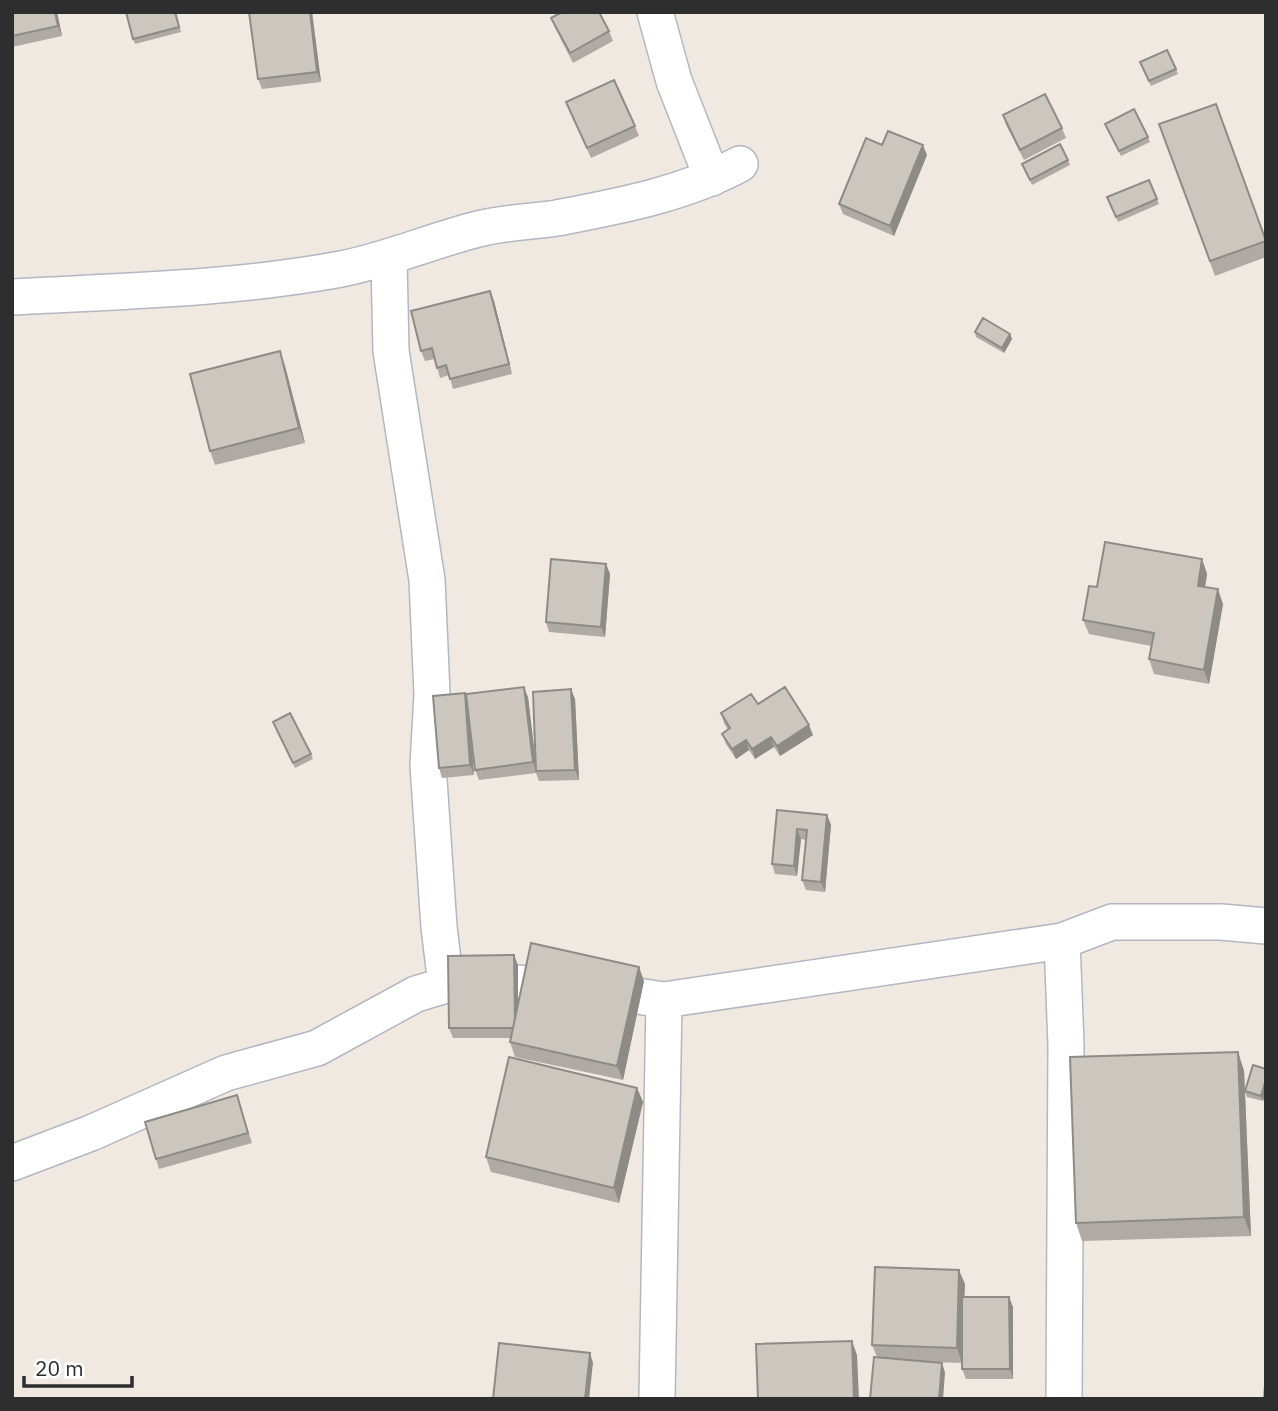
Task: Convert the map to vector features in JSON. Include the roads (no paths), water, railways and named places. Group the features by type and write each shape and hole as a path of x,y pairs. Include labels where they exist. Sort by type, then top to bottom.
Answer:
{"street":[{"path":"12,297 261,280 389,259 479,229 616,205 726,171 674,81 655,12"},
{"path":"389,259 391,351 427,580 432,694 428,765 439,928 446,985"},
{"path":"12,1163 91,1133 226,1073 317,1048 416,994 446,985 478,981 570,986 664,1000 1062,941 1112,922 1221,922 1266,926"},
{"path":"1062,941 1066,1073 1064,1399"},
{"path":"657,1399 664,1000"}]}
